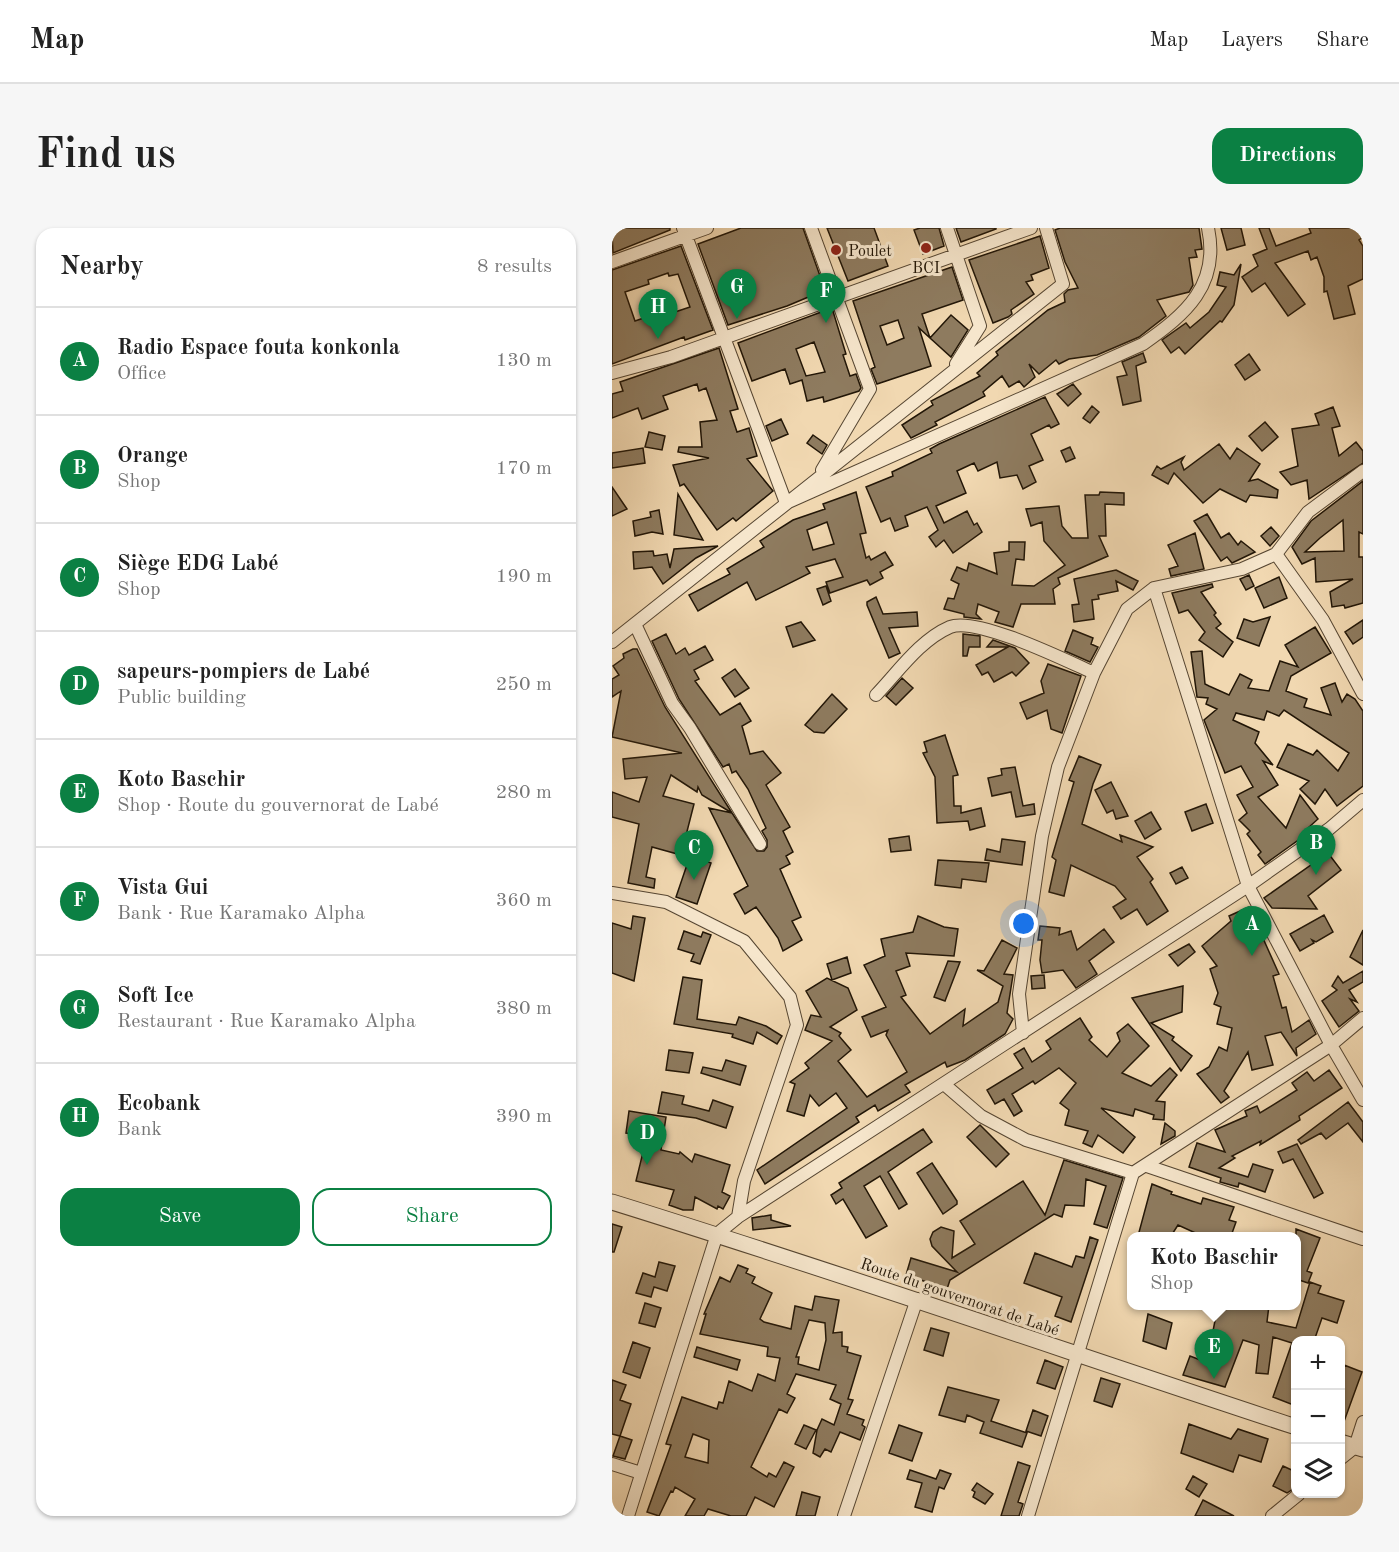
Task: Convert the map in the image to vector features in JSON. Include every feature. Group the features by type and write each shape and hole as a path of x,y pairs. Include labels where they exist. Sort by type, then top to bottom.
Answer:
{"street":[{"path":"612,262 684,232 707,228"},
{"path":"811,228 870,389 819,476"},
{"path":"947,228 980,326 950,373"},
{"path":"612,373 670,357 1031,228"},
{"path":"612,642 1063,284 1046,228"},
{"path":"786,503 1143,344 1177,321 1197,296 1211,268 1211,243 1208,228"},
{"path":"684,232 786,503"},
{"path":"1023,1033 1019,994 1042,836 1058,766 1094,673 1127,609 1154,588 1242,568 1276,554 1308,512 1363,471"},
{"path":"1276,554 1323,620 1363,693"},
{"path":"1154,588 1248,886 1331,1045 1363,1100"},
{"path":"635,624 672,703 690,728 760,844"},
{"path":"876,695 926,641 953,626 996,631 1094,673"},
{"path":"628,1516 717,1234 738,1216 945,1085 1248,886 1329,829 1363,800"},
{"path":"612,893 666,902 744,941 790,997 797,1025 744,1181 738,1216"},
{"path":"945,1085 981,1116 1026,1140 1133,1173 1148,1166 1331,1045 1363,1018"},
{"path":"1148,1166 1363,1239"},
{"path":"1028,1516 1133,1173"},
{"name":"Route du gouvernorat de Labé","path":"612,1202 917,1299 1077,1355 1291,1425"},
{"path":"844,1516 917,1299"},
{"path":"1353,1446 1363,1422"},
{"path":"612,1464 641,1473"},
{"path":"1272,1516 1294,1498"}],"building":[{"path":"624,228 670,228 670,230 613,253 612,232"},
{"path":"741,228 803,228 825,290 787,306 728,325 698,244"},
{"path":"827,228 874,228 888,266 848,281"},
{"path":"939,228 944,246 923,254 914,230"},
{"path":"956,228 996,228 996,229 961,242"},
{"path":"1060,228 1199,228 1202,249 1195,250 1197,257 1189,258 1193,285 1189,292 1157,300 1166,316 1139,337 1097,355 1069,359 1059,364 1056,360 1039,374 1029,364 1035,377 1024,387 1019,381 1009,387 1002,376 983,392 985,396 935,422 937,425 911,438 902,425 933,405 931,401 980,376 977,373 998,355 996,352 1048,310 1065,302 1064,294 1068,290 1078,288 1065,262 1055,230"},
{"path":"1221,228 1241,228 1245,245 1227,250"},
{"path":"1259,228 1269,228 1276,246 1311,233 1309,228 1363,228 1363,237 1359,240 1363,246 1363,279 1348,286 1355,314 1334,319 1327,291 1324,292 1324,277 1317,257 1311,260 1308,251 1275,263 1305,304 1288,316 1265,283 1252,292 1242,277 1258,266 1253,255 1267,249"},
{"path":"1040,236 1049,268 1031,275 1033,280 1026,282 1034,294 1011,310 1012,314 1008,317 993,323 969,260"},
{"path":"681,246 713,330 685,340 684,337 612,364 612,270","holes":["668,273 669,276 678,274 690,307 669,314 667,310 635,321 625,292 649,284 648,280"]},
{"path":"1241,264 1234,305 1222,322 1220,321 1185,354 1179,347 1171,353 1162,340 1186,323 1190,328 1209,312 1226,287 1217,285 1220,272 1234,275"},
{"path":"952,267 963,300 922,314 930,338 919,328 931,366 877,384 871,369 875,367 853,301","holes":["898,320 904,338 887,345 880,326"]},
{"path":"832,308 850,376 856,374 861,388 859,391 824,402 823,397 807,401 802,380 790,384 785,369 752,381 738,343","holes":["814,342 825,372 806,376 796,349"]},
{"path":"951,315 968,330 951,357 930,338"},
{"path":"719,348 738,409 730,411 737,432 749,428 757,456 747,459 773,491 736,521 733,518 717,530 684,484 680,486 673,465 709,458 678,452 679,447 702,447 700,422 717,420 706,388 699,391 697,384 663,396 668,409 642,419 638,408 612,418 612,394 623,391 620,382"},
{"path":"1143,353 1146,362 1136,366 1141,401 1123,405 1117,377 1127,375 1122,362"},
{"path":"1249,354 1260,370 1245,380 1235,365"},
{"path":"1073,384 1081,394 1068,406 1057,394"},
{"path":"1045,397 1059,424 1051,428 1049,425 1031,434 1043,460 1029,466 1036,482 1023,489 1017,475 1000,478 997,462 978,471 974,463 957,471 966,493 936,506 944,523 967,511 974,525 977,523 982,532 953,553 944,540 936,547 929,537 938,530 927,507 905,516 908,526 895,531 890,518 881,522 866,487 893,476 892,472 932,453 930,449 939,444"},
{"path":"1092,406 1099,412 1090,423 1083,418"},
{"path":"1333,407 1340,426 1332,428 1339,456 1356,442 1363,451 1363,463 1309,499 1307,480 1291,485 1280,472 1298,466 1292,429 1319,425 1315,414"},
{"path":"781,419 788,434 772,441 766,426"},
{"path":"1265,422 1278,437 1262,451 1249,436"},
{"path":"649,432 665,436 662,450 645,447"},
{"path":"813,435 827,445 822,454 807,443"},
{"path":"1219,444 1230,459 1237,448 1260,464 1249,481 1258,479 1278,490 1277,498 1250,495 1246,502 1220,489 1203,503 1174,473 1168,484 1152,475 1157,466 1161,469 1184,457 1181,462 1184,470"},
{"path":"1070,447 1075,458 1066,462 1061,451"},
{"path":"643,448 645,463 612,468 612,453"},
{"path":"1363,481 1363,534 1359,532 1359,557 1363,557 1363,603 1345,608 1344,605 1332,607 1330,592 1353,579 1316,582 1315,558 1302,564 1292,547 1311,521","holes":["1343,520 1344,551 1305,552"]},
{"path":"612,487 627,509 612,516"},
{"path":"856,492 866,533 860,534 866,558 869,556 871,560 885,552 893,565 880,572 883,578 870,585 867,580 830,593 826,582 843,577 835,559 806,567 810,573 756,600 747,582 698,611 689,595 730,574 727,569 764,547 760,541 793,520 825,509 823,504","holes":["827,522 834,544 813,550 807,530"]},
{"path":"1100,492 1124,493 1124,505 1105,504 1106,536 1099,536 1108,556 1058,578 1060,584 1053,589 1055,604 1021,604 1013,627 995,622 999,612 978,604 976,614 981,619 964,617 964,614 944,609 948,598 954,599 959,584 951,580 957,567 967,571 969,563 997,574 994,553 1009,551 1009,542 1025,542 1024,560 1016,559 1012,585 1034,586 1065,565 1044,541 1042,522 1031,526 1026,509 1059,506 1062,526 1072,538 1088,538 1085,495 1099,495"},
{"path":"678,494 703,540 674,535"},
{"path":"659,510 663,534 652,532 635,536 633,521 651,517 650,512"},
{"path":"1207,514 1221,538 1229,533 1238,545 1241,541 1255,552 1232,563 1227,557 1221,561 1194,521"},
{"path":"1271,527 1279,536 1270,546 1261,536"},
{"path":"1195,533 1204,569 1171,576 1169,569 1178,566 1168,545"},
{"path":"718,546 696,558 663,584 652,567 634,569 633,552 653,551 654,556 667,554 670,568 674,549"},
{"path":"1116,570 1138,581 1133,590 1116,581 1118,591 1098,595 1099,599 1092,600 1094,619 1074,622 1072,605 1079,604 1074,579"},
{"path":"1249,575 1254,586 1246,590 1240,579"},
{"path":"1279,577 1287,598 1264,608 1255,588"},
{"path":"1212,584 1213,587 1201,592 1221,624 1216,628 1233,642 1223,657 1199,640 1205,632 1188,610 1179,613 1172,593"},
{"path":"826,586 831,601 823,605 817,589"},
{"path":"876,597 883,614 917,612 918,626 889,628 900,653 889,658 867,605 867,602"},
{"path":"1270,617 1259,646 1237,638 1244,619 1253,622"},
{"path":"1363,620 1363,637 1353,644 1345,632"},
{"path":"801,622 815,640 793,647 786,627"},
{"path":"1315,627 1331,653 1291,676 1286,691 1307,699 1304,707 1331,715 1321,688 1335,683 1342,702 1347,694 1355,699 1363,711 1363,786 1337,806 1325,789 1315,804 1300,789 1309,781 1277,767 1288,744 1313,755 1317,750 1338,771 1349,753 1284,710 1279,716 1267,711 1264,720 1236,713 1233,720 1259,732 1255,743 1273,765 1263,761 1278,785 1258,797 1286,828 1300,795 1318,819 1308,828 1311,831 1265,864 1258,855 1261,852 1247,834 1250,831 1239,820 1247,813 1237,795 1253,787 1241,766 1225,773 1204,720 1217,709 1206,704 1208,698 1197,697 1191,652 1202,651 1205,684 1229,695 1240,674 1252,680 1248,688 1269,691 1280,661 1298,667 1285,645"},
{"path":"1073,630 1093,638 1091,644 1098,647 1090,662 1065,651"},
{"path":"666,634 676,654 685,648 689,655 705,646 713,660 694,670 699,679 695,681 720,715 740,703 751,721 742,726 750,754 763,751 781,773 766,785 790,827 783,831 793,852 786,856 790,864 780,869 801,917 792,921 802,940 783,951 778,938 756,907 745,914 734,894 748,886 709,808 732,813 757,851 764,851 767,847 767,840 762,831 766,828 748,789 736,771 732,773 729,764 723,767 679,699 652,641"},
{"path":"963,634 980,636 980,647 969,647 967,656 963,656"},
{"path":"993,640 1015,648 1029,663 1016,676 1012,672 994,682 988,672 982,675 976,665 1008,647 987,647"},
{"path":"637,649 665,707 732,813 702,795 698,787 697,792 671,775 663,796 694,804 681,855 652,847 646,877 655,879 654,888 628,883 639,824 612,817 612,792 639,802 647,777 625,779 623,759 682,753 612,737 621,691 612,697 612,679 619,675 613,666 624,658 623,654"},
{"path":"1048,664 1081,676 1062,733 1051,729 1047,710 1027,719 1020,703 1044,693 1041,681"},
{"path":"735,669 749,688 735,697 722,678"},
{"path":"902,678 913,688 896,705 886,696"},
{"path":"832,694 847,709 824,733 814,732 805,725"},
{"path":"945,735 958,775 953,776 954,806 961,806 961,813 981,808 985,826 970,830 968,821 937,823 935,777 923,753 927,752 924,742"},
{"path":"1079,756 1101,765 1082,824 1122,842 1120,835 1153,847 1137,857 1153,879 1150,882 1168,911 1147,925 1137,909 1121,919 1113,907 1126,899 1115,886 1071,865 1064,896 1049,892 1056,860 1052,857 1074,782 1069,780"},
{"path":"1015,767 1023,806 1034,804 1035,814 1016,817 1011,792 992,796 988,778 1002,775 1001,769"},
{"path":"1111,782 1128,816 1116,819 1113,810 1107,813 1095,790"},
{"path":"1206,804 1213,823 1192,831 1185,812"},
{"path":"1151,812 1161,829 1145,839 1135,821"},
{"path":"909,836 911,850 891,852 889,839"},
{"path":"1002,839 1025,842 1022,865 985,860 987,849 1000,852"},
{"path":"1328,853 1341,870 1308,896 1317,909 1272,908 1264,898"},
{"path":"690,856 711,863 697,904 676,897"},
{"path":"938,860 989,863 986,882 962,879 961,888 935,885"},
{"path":"1182,867 1188,878 1176,884 1170,873"},
{"path":"1249,907 1279,974 1273,976 1282,1008 1286,1007 1292,1032 1309,1020 1316,1034 1296,1048 1297,1056 1281,1032 1265,1036 1273,1065 1252,1070 1248,1052 1224,1091 1229,1097 1221,1103 1197,1074 1209,1067 1219,1047 1227,1051 1232,1028 1217,1024 1221,1007 1214,1004 1218,993 1210,969 1217,966 1202,946 1231,921 1229,916"},
{"path":"1324,915 1333,932 1316,942 1312,940 1314,943 1300,951 1290,934"},
{"path":"633,916 645,918 634,981 612,973 612,923 631,929"},
{"path":"918,916 944,927 958,929 954,956 906,953 910,966 896,971 906,995 901,997 930,1034 965,1009 963,1026 998,1002 1003,986 977,970 984,971 1002,940 1017,948 1004,974 1013,975 1007,1013 1013,1019 1005,1034 965,1060 947,1067 945,1062 905,1085 910,1092 878,1111 875,1105 856,1117 859,1122 765,1184 757,1170 847,1108 836,1093 819,1106 810,1095 804,1116 787,1111 795,1084 790,1082 809,1068 805,1063 832,1041 805,1030 811,1015 821,1017 806,991 827,978 848,988 857,1010 830,1027 841,1033 839,1036 851,1050 838,1061 867,1097 907,1072 886,1035 888,1030 871,1037 862,1017 886,1007 864,965 885,956 881,939 913,932"},
{"path":"1040,926 1060,928 1059,935 1071,931 1077,950 1104,929 1114,942 1089,961 1097,974 1076,988 1063,970 1042,973 1040,960 1042,940 1038,940"},
{"path":"1363,930 1363,965 1350,957"},
{"path":"684,931 701,937 703,932 711,935 700,964 691,961 694,954 678,949"},
{"path":"1189,944 1195,952 1178,966 1169,955"},
{"path":"847,957 851,973 832,980 827,964"},
{"path":"948,961 960,962 945,1001 934,997"},
{"path":"1363,971 1363,982 1349,990 1357,1002 1350,999 1359,1011 1339,1027 1322,1001 1337,990 1332,986 1338,976 1343,983"},
{"path":"1044,975 1045,988 1032,989 1031,976"},
{"path":"683,977 702,980 697,1019 736,1025 739,1017 766,1026 782,1036 777,1044 757,1032 753,1044 732,1037 733,1034 674,1024"},
{"path":"1183,986 1182,1012 1151,1023 1174,1037 1172,1040 1192,1056 1181,1071 1132,998"},
{"path":"1080,1018 1092,1037 1089,1040 1107,1057 1120,1041 1117,1033 1128,1024 1149,1046 1122,1073 1151,1086 1170,1068 1177,1075 1156,1101 1165,1102 1164,1120 1153,1119 1154,1115 1135,1109 1133,1116 1101,1108 1135,1137 1123,1153 1098,1135 1092,1147 1083,1143 1088,1131 1065,1125 1069,1110 1060,1103 1076,1083 1059,1068 1035,1084 1033,1081 1012,1094 1022,1111 1014,1116 1004,1099 995,1104 987,1090 1023,1068 1014,1054 1024,1048 1032,1062 1051,1049 1046,1041"},
{"path":"669,1050 693,1053 689,1073 666,1070"},
{"path":"726,1060 746,1066 740,1085 701,1073 703,1067 722,1071"},
{"path":"1329,1070 1342,1088 1299,1116 1300,1120 1260,1145 1261,1141 1232,1156 1235,1158 1219,1168 1248,1177 1253,1164 1273,1170 1265,1192 1239,1183 1238,1187 1220,1182 1221,1178 1189,1167 1197,1143 1225,1152 1215,1130 1247,1116 1245,1111 1257,1106 1260,1113 1297,1090 1292,1083 1307,1072 1314,1081"},
{"path":"662,1092 684,1096 682,1104 709,1111 713,1100 733,1107 726,1128 696,1118 658,1113"},
{"path":"1348,1102 1363,1122 1363,1142 1348,1123 1326,1139 1321,1133 1301,1144 1298,1140"},
{"path":"629,1111 666,1117 661,1150 679,1154 680,1152 692,1162 695,1154 730,1165 722,1192 730,1196 723,1209 718,1206 717,1209 695,1197 693,1210 683,1210 669,1205 674,1190 636,1181 647,1136 626,1133"},
{"path":"1165,1123 1175,1131 1175,1136 1161,1144"},
{"path":"980,1125 1009,1154 996,1167 967,1137"},
{"path":"923,1129 932,1142 888,1172 907,1204 899,1209 880,1176 864,1186 887,1226 866,1238 843,1199 836,1204 831,1195 842,1188 839,1183"},
{"path":"1297,1144 1323,1193 1314,1198 1293,1159 1283,1163 1278,1152"},
{"path":"1064,1160 1123,1178 1107,1228 1094,1224 1106,1186 1086,1179 1084,1206 1065,1205 1062,1217 1054,1214 950,1280 947,1289 906,1275 911,1258 957,1272 932,1246 930,1239 933,1232 941,1227 954,1231 952,1258 975,1244 960,1221 1023,1181 1045,1215"},
{"path":"932,1163 957,1201 957,1204 943,1214 917,1173"},
{"path":"1152,1184 1172,1192 1171,1194 1201,1204 1203,1198 1234,1207 1229,1220 1236,1222 1232,1232 1193,1232 1178,1225 1174,1232 1139,1232"},
{"path":"771,1215 771,1220 791,1226 753,1230 752,1218"},
{"path":"612,1224 622,1227 614,1252 612,1252"},
{"path":"1296,1229 1320,1238 1307,1271 1312,1273 1308,1283 1301,1281 1301,1232 1296,1232"},
{"path":"1090,1237 1098,1240 1071,1322 1055,1316 1062,1297 1024,1283 1035,1253 1072,1267 1076,1256 1084,1258"},
{"path":"659,1262 675,1266 667,1291 654,1287 651,1297 636,1293 643,1273 655,1277"},
{"path":"738,1265 748,1269 746,1273 755,1277 752,1283 772,1293 760,1319 791,1329 795,1306 812,1310 815,1296 839,1300 833,1333 842,1332 842,1346 848,1347 847,1352 861,1356 848,1399 853,1400 847,1414 864,1420 862,1425 865,1427 860,1440 840,1432 831,1452 825,1449 820,1457 813,1453 817,1430 822,1419 834,1425 841,1404 830,1399 836,1385 796,1374 787,1394 795,1398 787,1413 779,1409 751,1467 767,1477 769,1473 776,1477 784,1462 794,1467 774,1507 755,1497 746,1516 731,1516 708,1509 704,1516 685,1516 695,1499 675,1487 659,1516 647,1512 671,1445 666,1444 682,1397 717,1409 719,1402 723,1403 729,1381 752,1391 758,1374 775,1381 780,1358 767,1356 768,1347 700,1334 706,1314 704,1314 720,1277 730,1282","holes":["809,1320 825,1323 826,1340 819,1370 798,1364 799,1357 796,1357","693,1434 709,1440 708,1463 685,1457"]},
{"path":"1310,1282 1321,1286 1318,1293 1344,1301 1337,1323 1322,1318 1316,1336 1291,1336 1291,1343 1273,1337 1268,1374 1256,1373 1259,1345 1243,1340 1225,1387 1183,1375 1190,1356 1208,1363 1210,1356 1214,1358 1224,1334 1213,1331 1217,1310 1268,1310 1267,1322 1296,1328"},
{"path":"645,1303 661,1308 655,1327 639,1323"},
{"path":"1148,1314 1172,1323 1166,1349 1143,1341"},
{"path":"931,1328 949,1333 943,1356 924,1350"},
{"path":"633,1342 650,1348 640,1378 623,1372"},
{"path":"1291,1346 1291,1404 1273,1397"},
{"path":"697,1347 740,1360 737,1370 694,1357"},
{"path":"1045,1360 1063,1367 1055,1389 1037,1383"},
{"path":"1345,1365 1362,1372 1345,1419"},
{"path":"1101,1378 1120,1384 1112,1407 1094,1401"},
{"path":"612,1380 626,1385 620,1400 631,1404 620,1436 612,1434"},
{"path":"948,1387 999,1400 991,1421 1027,1433 1022,1447 980,1433 984,1422 967,1415 965,1422 939,1415"},
{"path":"1033,1410 1048,1416 1041,1436 1026,1431"},
{"path":"1189,1424 1231,1439 1238,1429 1268,1439 1261,1462 1239,1455 1233,1472 1181,1453"},
{"path":"804,1425 816,1430 806,1449 795,1444"},
{"path":"899,1425 922,1433 912,1461 889,1453"},
{"path":"620,1436 632,1440 625,1459 613,1456"},
{"path":"1018,1462 1030,1466 1018,1502 1023,1504 1019,1516 1001,1516"},
{"path":"1283,1466 1291,1470 1291,1490 1287,1493 1273,1486"},
{"path":"910,1470 936,1479 940,1470 951,1474 944,1489 939,1487 932,1512 915,1507 922,1483 907,1479"},
{"path":"1193,1476 1207,1484 1199,1497 1186,1489"},
{"path":"977,1483 993,1494 985,1504 973,1497 975,1492 972,1490"},
{"path":"802,1492 820,1497 815,1516 796,1516"},
{"path":"1203,1500 1234,1516 1195,1516"}],"place":[{"name":"BCI","path":"926,248"},
{"name":"Poulet","path":"836,250"},
{"name":"Soft Ice","path":"737,319"},
{"name":"Vista Gui","path":"826,323"},
{"name":"Ecobank","path":"658,339"},
{"name":"Orange","path":"1316,875"},
{"name":"Siège EDG Labé","path":"694,880"},
{"name":"Radio Espace fouta konkonla","path":"1252,956"},
{"name":"sapeurs-pompiers de Labé","path":"647,1165"},
{"name":"Koto Baschir","path":"1214,1379"}]}
